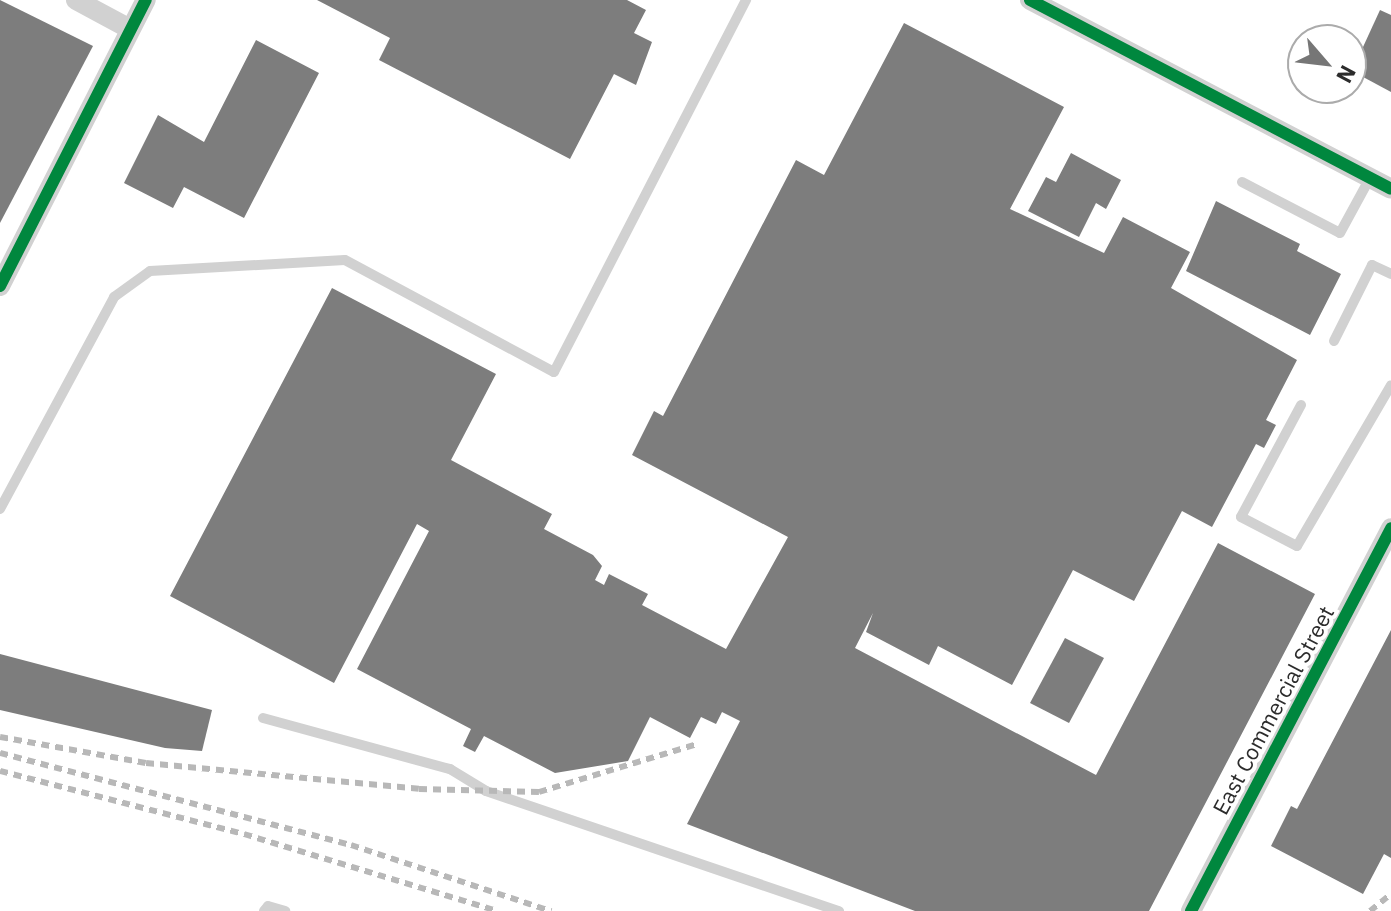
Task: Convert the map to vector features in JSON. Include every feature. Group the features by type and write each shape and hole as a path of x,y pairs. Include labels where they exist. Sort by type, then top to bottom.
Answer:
{"street":[{"path":"76,0 130,29"},
{"path":"1,283 146,0"},
{"path":"1030,0 1391,189"},
{"name":"East Commercial Street","path":"1191,911 1391,528"}],"lane":[{"path":"0,509 114,297 150,271 345,260 554,372 746,0"},
{"path":"1242,182 1340,233 1370,178"},
{"path":"1334,341 1372,265 1391,274"},
{"path":"1301,405 1241,517 1297,546 1390,388"},
{"path":"263,718 450,769 486,791 839,911"},
{"path":"264,911 268,906 285,911"}],"building":[{"path":"0,0 93,46 0,223"},
{"path":"317,0 627,0 646,10 634,33 652,42 636,85 614,74 570,159 379,60 390,38"},
{"path":"1380,10 1391,15 1391,92 1367,79 1367,38"},
{"path":"904,23 1064,107 1010,209 1104,253 1123,217 1190,252 1171,288 1297,360 1266,420 1276,425 1264,448 1256,444 1212,527 1182,511 1134,601 1073,570 1012,685 938,646 929,665 866,632 873,613 855,648 1096,775 1218,543 1315,594 1149,911 915,911 687,824 740,721 722,712 716,724 701,717 690,738 650,717 628,761 555,773 484,736 475,752 463,746 471,729 357,669 429,531 417,524 334,683 170,596 332,288 496,374 451,460 552,514 544,529 593,555 602,566 595,580 604,585 609,574 648,594 642,605 726,649 788,537 632,455 654,411 663,416 796,160 824,175"},
{"path":"256,40 319,73 244,218 184,187 173,208 124,183 158,115 204,142"},
{"path":"1071,153 1121,180 1106,209 1096,203 1079,237 1028,211 1046,177 1056,182"},
{"path":"1216,201 1300,244 1297,251 1341,274 1310,335 1186,271"},
{"path":"1391,630 1391,858 1384,854 1363,894 1271,846 1291,806 1297,809"},
{"path":"1065,638 1104,658 1069,723 1030,703"},
{"path":"0,654 212,710 202,751 165,748 0,710"}],"railway":[{"path":"0,737 146,763 419,789 539,792 697,744"},
{"path":"0,753 351,845 551,911"},
{"path":"0,771 244,834 498,911"},
{"path":"1370,911 1391,894"}],"cycle path":[{"path":"0,286 146,0"},
{"path":"1030,0 1391,189"},
{"path":"1191,911 1391,528"}]}
